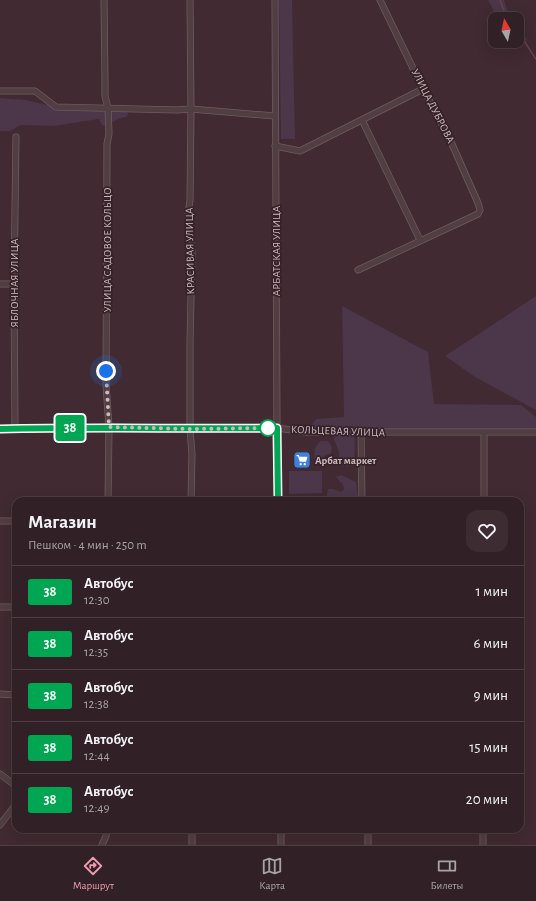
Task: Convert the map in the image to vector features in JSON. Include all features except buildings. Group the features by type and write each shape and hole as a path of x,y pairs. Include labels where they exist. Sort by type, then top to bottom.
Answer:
{"street":[{"name":"УЛИЦА САДОВОЕ КОЛЬЦО","path":"104,0 104,81 105,96 108,108 109,134 107,144 106,351 109,427 108,497"},
{"name":"КРАСИВАЯ УЛИЦА","path":"190,0 191,109 190,200 188,216 192,252 190,342 190,429 192,454 191,497"},
{"name":"АРБАТСКАЯ УЛИЦА","path":"275,0 278,497"},
{"name":"УЛИЦА ДУБРОВА","path":"380,0 423,89 448,134 480,210 478,214 420,240"},
{"path":"275,146 300,150 423,89"},
{"path":"0,91 35,91 56,107 191,109 275,116"},
{"path":"358,270 420,240 362,120"},
{"name":"ЯБЛОЧНАЯ УЛИЦА","path":"15,429 14,284 16,137"},
{"path":"0,284 14,284"},
{"name":"КОЛЬЦЕВАЯ УЛИЦА","path":"0,429 109,427 190,429 277,428 306,432 536,432"},
{"path":"361,432 362,497"},
{"path":"484,433 484,497"},
{"path":"0,521 12,521"},
{"path":"0,607 12,607"},
{"path":"0,694 12,694"},
{"path":"0,774 12,783"},
{"path":"0,825 12,809"},
{"path":"102,845 106,833"},
{"path":"192,833 192,845"},
{"path":"281,833 281,845"},
{"path":"368,833 368,845"},
{"path":"483,833 483,845"}],"shaded area":[{"path":"279,0 292,0 295,139 281,139"},
{"path":"488,0 504,0 509,12 494,12"},
{"path":"0,98 26,100 56,107 100,110 103,112 127,112 128,114 126,117 118,119 105,126 102,125 99,119 54,126 21,125 10,131 0,131"},
{"path":"536,296 536,410 475,377 445,356"},
{"path":"342,306 428,352 434,404 521,405 536,417 536,430 308,429 316,419 344,417"},
{"path":"335,436 354,436 354,466 343,466 339,459 339,452 334,439"},
{"path":"321,441 328,441 332,447 331,453 324,456 324,463 318,464 315,462 314,456 317,445"},
{"path":"289,471 322,471 322,493 289,494"},
{"path":"341,475 356,482 358,497 327,497 328,489 341,492 344,489 343,485 336,477"}],"waterway":[{"path":"500,0 504,12"},
{"path":"524,41 536,59"}],"bus line":[{"name":"38","path":"0,429 109,427 190,429 277,428 278,497"}],"place":[{"name":"Арбат маркет","path":"302,460"}],"route":[{"path":"106,371 109,427 190,429 268,428"}]}
